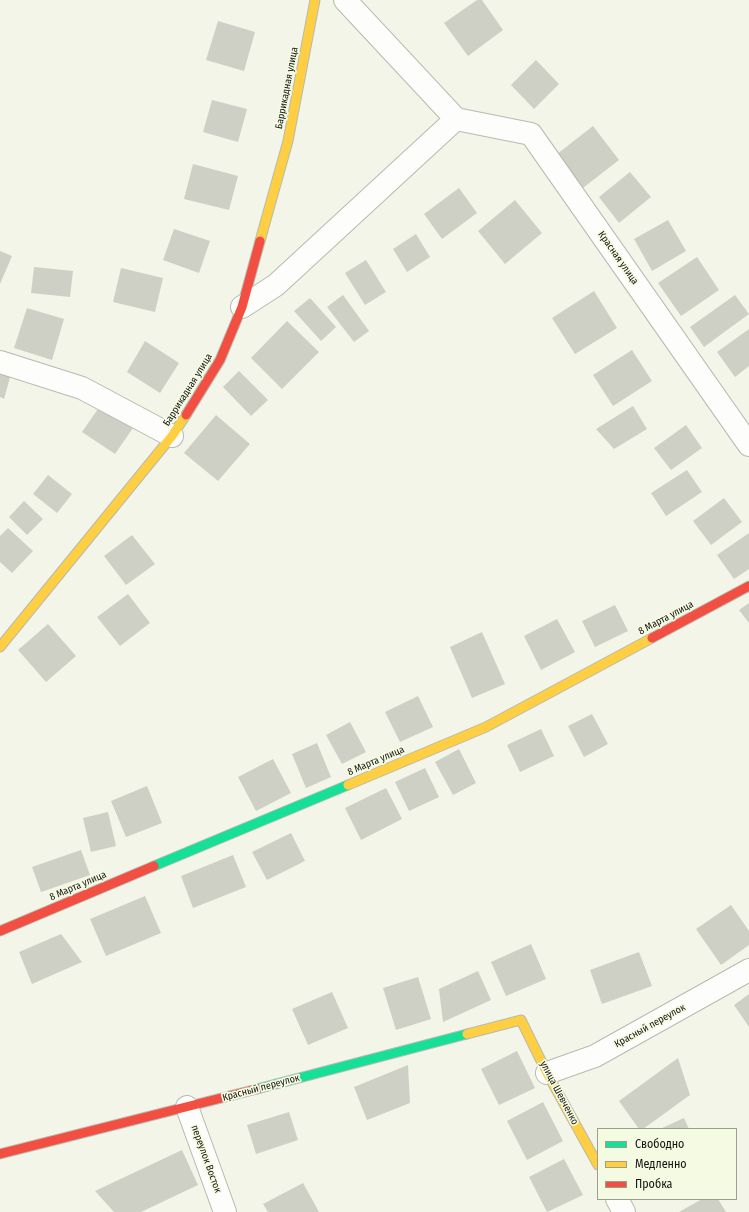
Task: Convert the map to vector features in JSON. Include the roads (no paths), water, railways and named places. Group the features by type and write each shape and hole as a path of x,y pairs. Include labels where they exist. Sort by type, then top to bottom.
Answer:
{"street":[{"name":"Баррикадная улица","path":"0,647 172,436 220,360 242,307 288,141 315,0"},
{"path":"242,307 276,285 456,119 345,0"},
{"name":"Красная улица","path":"456,119 531,134 749,445"},
{"path":"0,362 82,388 172,436"},
{"name":"8 Марта улица","path":"0,931 486,727 749,586"},
{"name":"Красный переулок","path":"548,1074 595,1056 749,970"},
{"name":"Красный переулок","path":"0,1154 521,1020"},
{"name":"улица Шевченко","path":"521,1020 548,1074 597,1163"},
{"name":"переулок Восток","path":"187,1107 225,1212"},
{"path":"618,1200 624,1212"}]}
